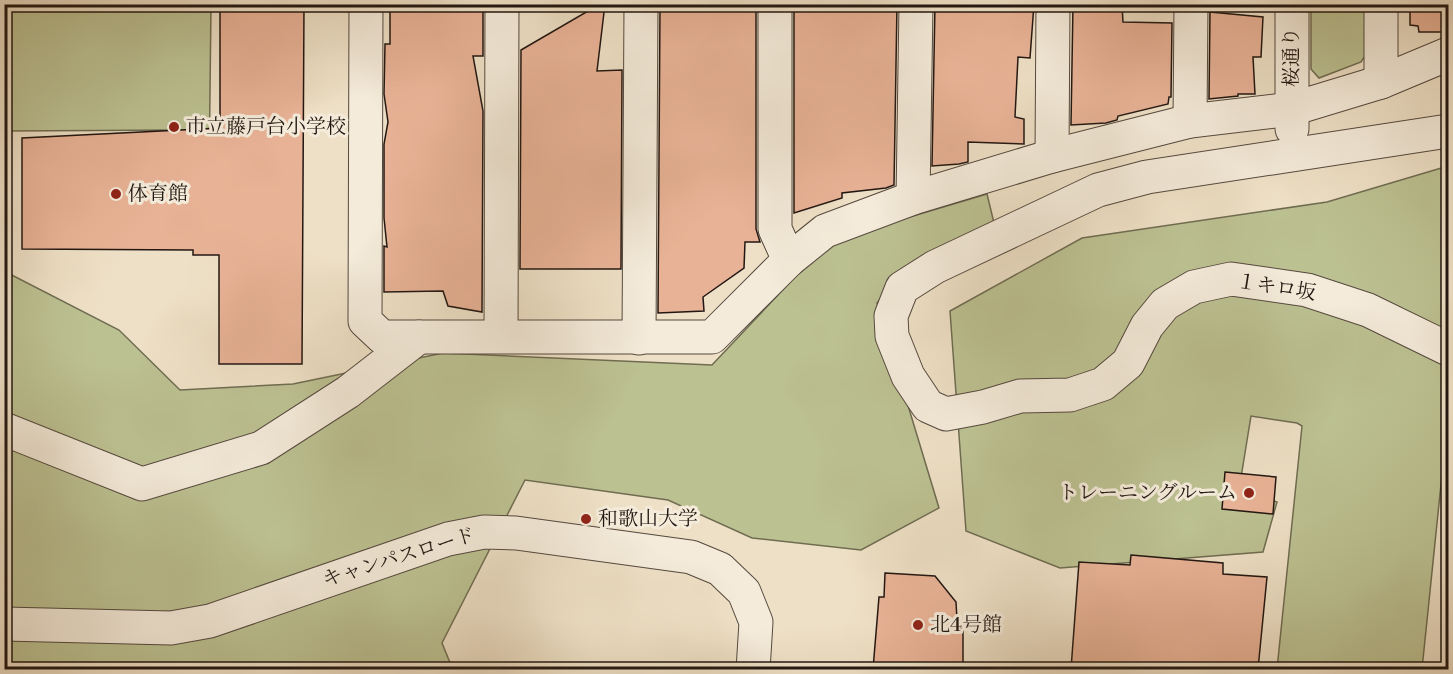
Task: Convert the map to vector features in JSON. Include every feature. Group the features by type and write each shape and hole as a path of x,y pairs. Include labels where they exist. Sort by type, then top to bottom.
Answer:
{"street":[{"path":"366,4 365,321 382,337 712,337 789,260 825,231 913,198 1052,156 1190,121 1292,109 1381,82 1449,54"},
{"path":"501,336 502,4"},
{"path":"639,338 640,4"},
{"path":"775,4 775,230 789,260"},
{"path":"913,198 916,4"},
{"path":"1052,156 1053,4"},
{"path":"1190,121 1191,4"},
{"name":"桜通り","path":"1292,4 1294,156"},
{"path":"1381,4 1381,82"},
{"name":"１キロ坂","path":"1449,131 1148,177 1098,190 935,267 902,288 891,316 892,336 908,376 928,406 946,414 983,407 1020,396 1070,394 1103,384 1128,363 1147,326 1165,304 1194,287 1231,279 1307,290 1368,310 1449,349"},
{"path":"4,429 142,484 261,448 348,392 419,337"},
{"name":"キャンパスロード","path":"4,624 171,628 210,621 448,539 484,532 516,533 691,556 720,569 744,592 756,622 753,669"}],"green space":[{"path":"4,5 211,5 209,178 182,130 5,131"},
{"path":"1311,5 1368,5 1367,53 1361,62 1319,78 1311,69"},
{"path":"1448,166 1448,465 1443,465 1422,669 1277,669 1302,426 1297,423 1251,416 1239,490 1277,502 1263,552 1060,568 966,531 950,311 1082,238 1327,202"},
{"path":"987,194 994,223 899,277 877,303 939,508 861,550 752,538 668,500 525,480 442,643 453,670 5,669 4,271 119,330 180,390 293,384 443,353 712,365 809,262 839,238"}],"building":[{"path":"220,4 304,4 302,364 219,364 219,255 193,255 193,250 22,249 22,138 220,128"},
{"path":"483,4 483,56 473,56 483,111 482,312 448,306 443,291 384,292 384,246 387,247 384,218 384,144 388,122 384,94 385,44 390,44 390,5"},
{"path":"600,4 605,4 597,71 622,70 621,269 520,269 521,50"},
{"path":"679,4 756,4 756,229 760,242 745,242 744,268 703,297 704,311 658,313 660,7"},
{"path":"794,4 897,4 894,185 842,193 842,198 794,213"},
{"path":"935,4 1034,4 1030,58 1018,57 1015,117 1024,119 1024,144 968,142 968,162 932,166"},
{"path":"1073,4 1122,4 1123,22 1172,23 1171,97 1169,97 1168,104 1118,116 1117,120 1106,123 1071,125"},
{"path":"1410,5 1447,6 1447,32 1419,32 1418,26 1410,25"},
{"path":"1210,12 1263,17 1261,57 1253,57 1255,94 1238,94 1238,96 1209,99"},
{"name":"トレーニングルーム","path":"1225,472 1276,477 1273,514 1222,509"},
{"path":"1131,555 1223,563 1223,574 1267,577 1258,669 1071,669 1079,562 1130,565"},
{"name":"北4号館","path":"885,573 935,576 956,602 957,620 963,630 963,669 873,669 879,597 884,597"}],"place":[{"name":"市立藤戸台小学校","path":"174,127"},
{"name":"体育館","path":"116,194"},
{"name":"トレーニングルーム","path":"1249,493"},
{"name":"和歌山大学","path":"586,519"},
{"name":"北4号館","path":"918,625"}]}
